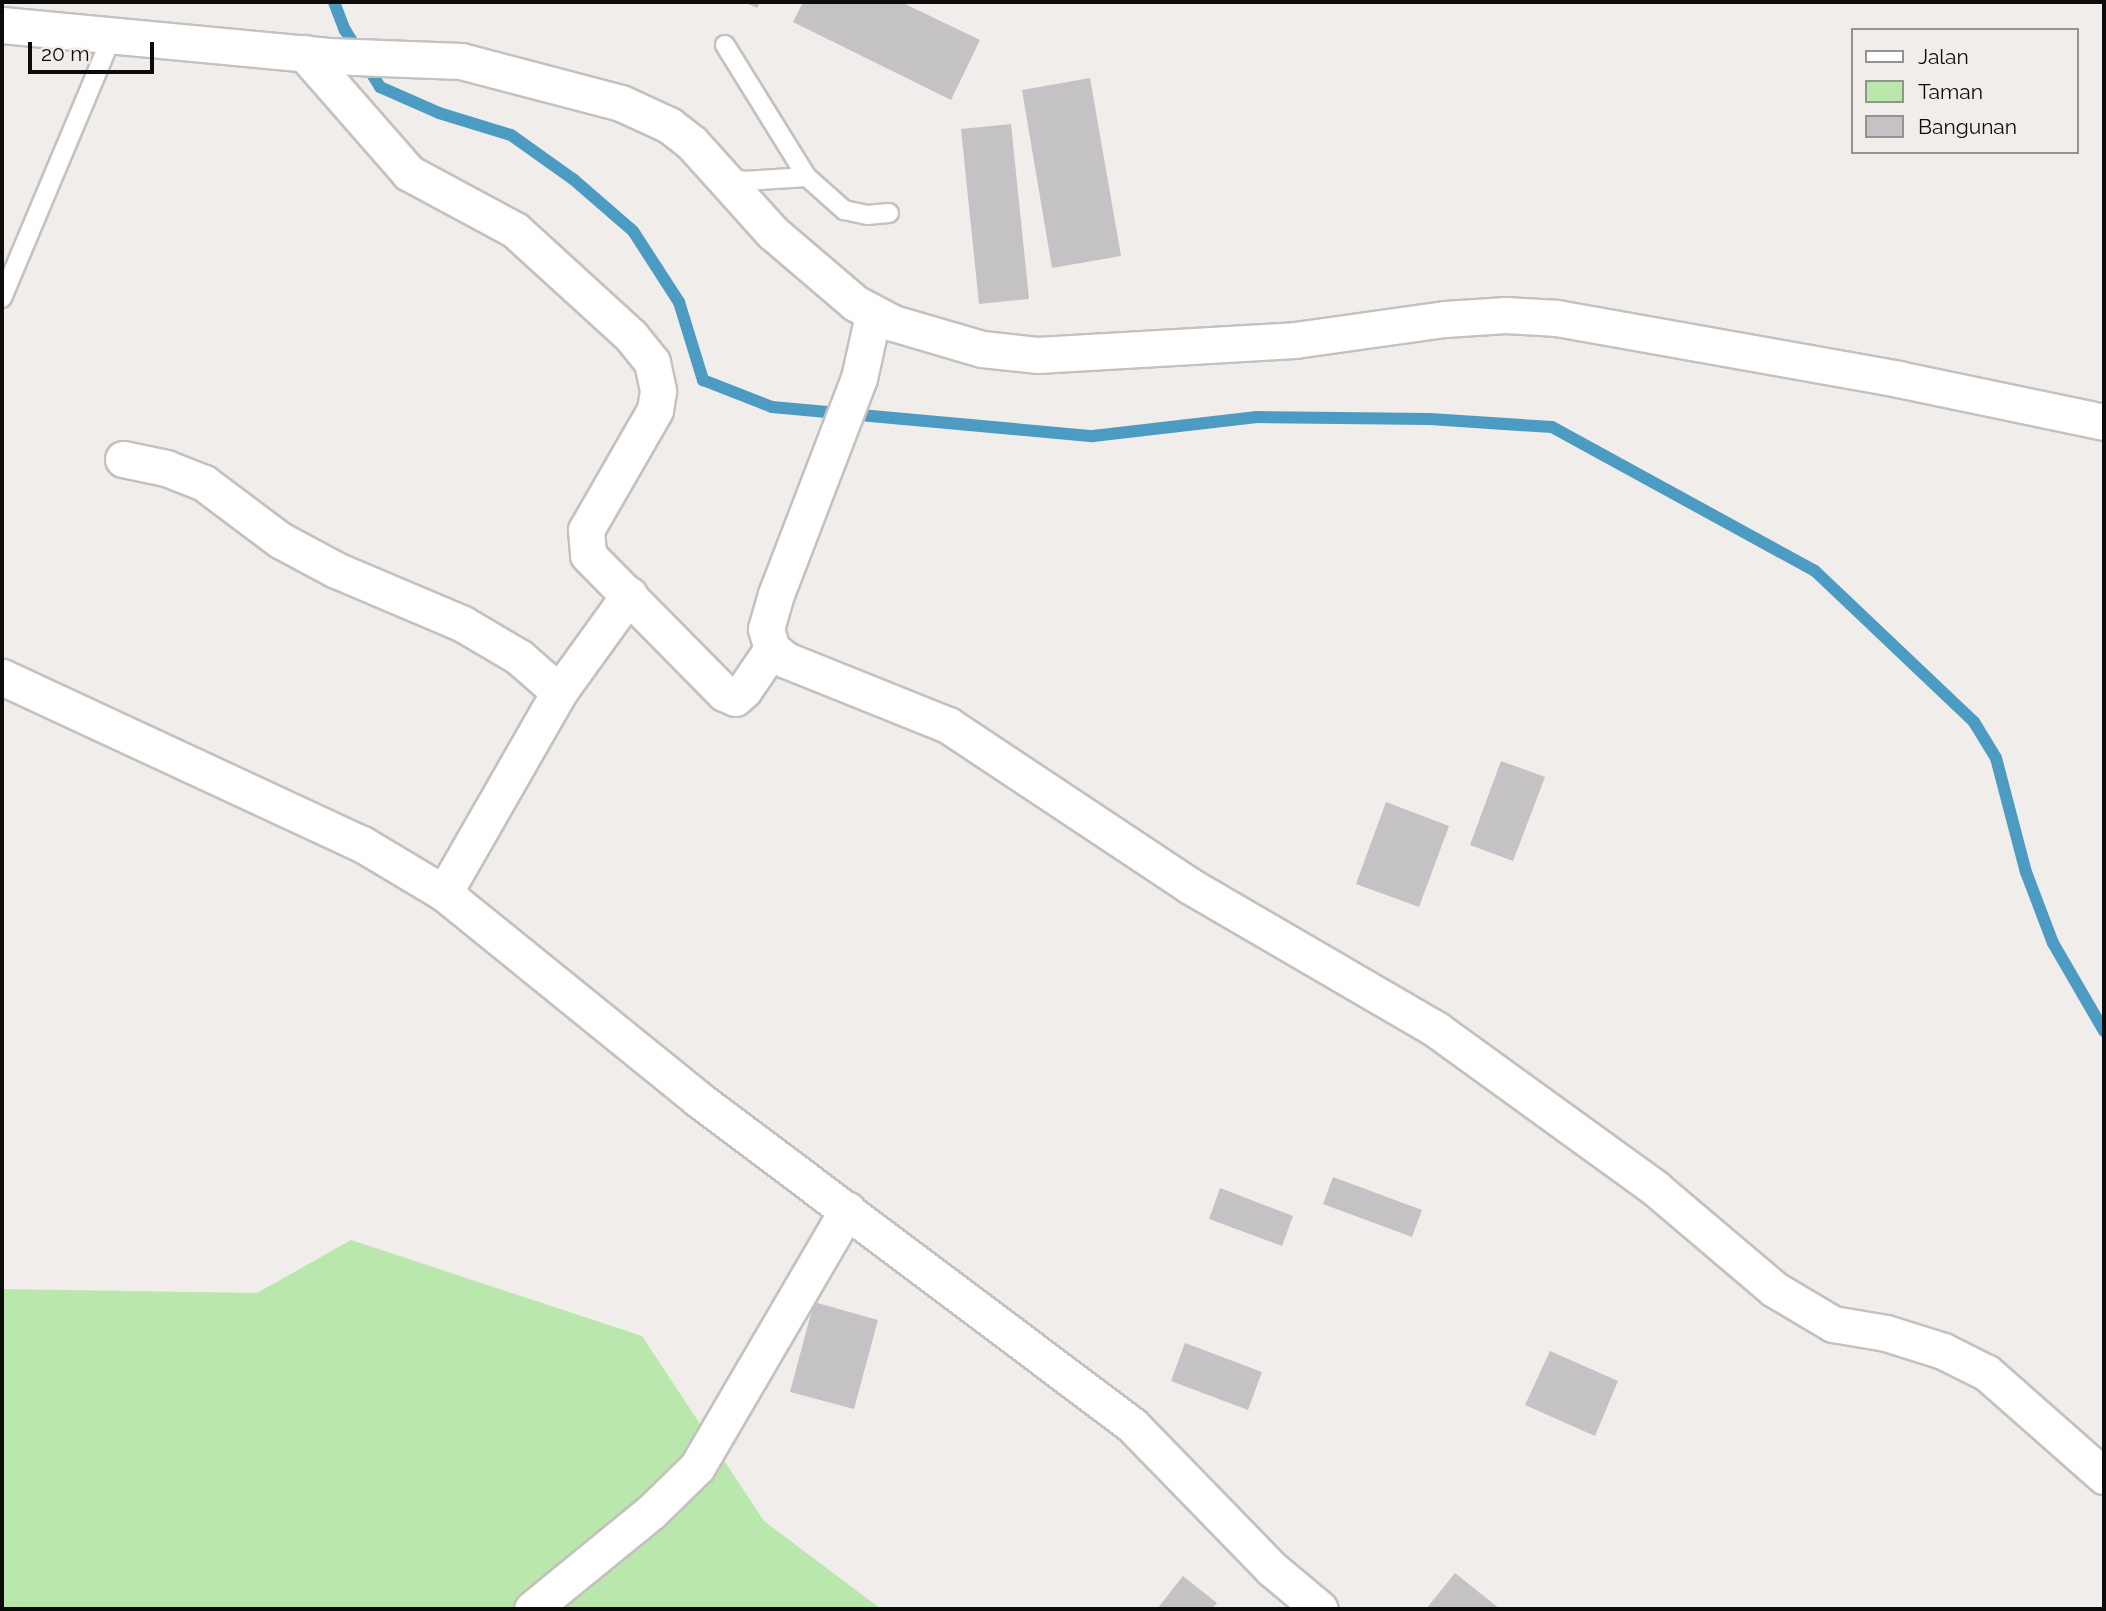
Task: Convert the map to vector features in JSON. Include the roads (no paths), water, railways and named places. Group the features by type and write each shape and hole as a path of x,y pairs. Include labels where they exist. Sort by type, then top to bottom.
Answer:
{"street":[{"path":"2,25 316,55 461,61 621,103 669,125 721,175 772,232 833,287 873,315 982,349 1037,355 1295,340 1457,318 1557,318 1898,379 2104,422"},
{"path":"316,55 409,173 515,230 631,337 652,362 658,391 655,410 586,530 589,555 724,693 735,698 772,649"},
{"path":"873,315 859,378 776,594 766,629 772,649 786,660 948,725 1190,886 1437,1030 1655,1188 1774,1289 1833,1324 1931,1348 1987,1373 2104,1476"},
{"path":"123,459 166,468 204,484 281,540 325,564 463,624 519,657 559,692"},
{"path":"444,893 559,692 629,595"},
{"path":"2,677 362,844 444,893 698,1099 1132,1425 1272,1569 1320,1609"},
{"path":"532,1609 651,1512 696,1467 847,1210"}],"lane":[{"path":"2,298 113,36"},
{"path":"725,45 807,177 844,210 867,215 888,213"},
{"path":"721,175 744,181 807,177"}],"waterway":[{"path":"334,2 345,30 380,87 439,113 511,135 573,179 633,231 679,302 703,380 772,407 1093,436 1257,417 1430,419 1552,427 1815,571 1974,722 1996,758 2026,872 2053,943 2104,1031"}]}
